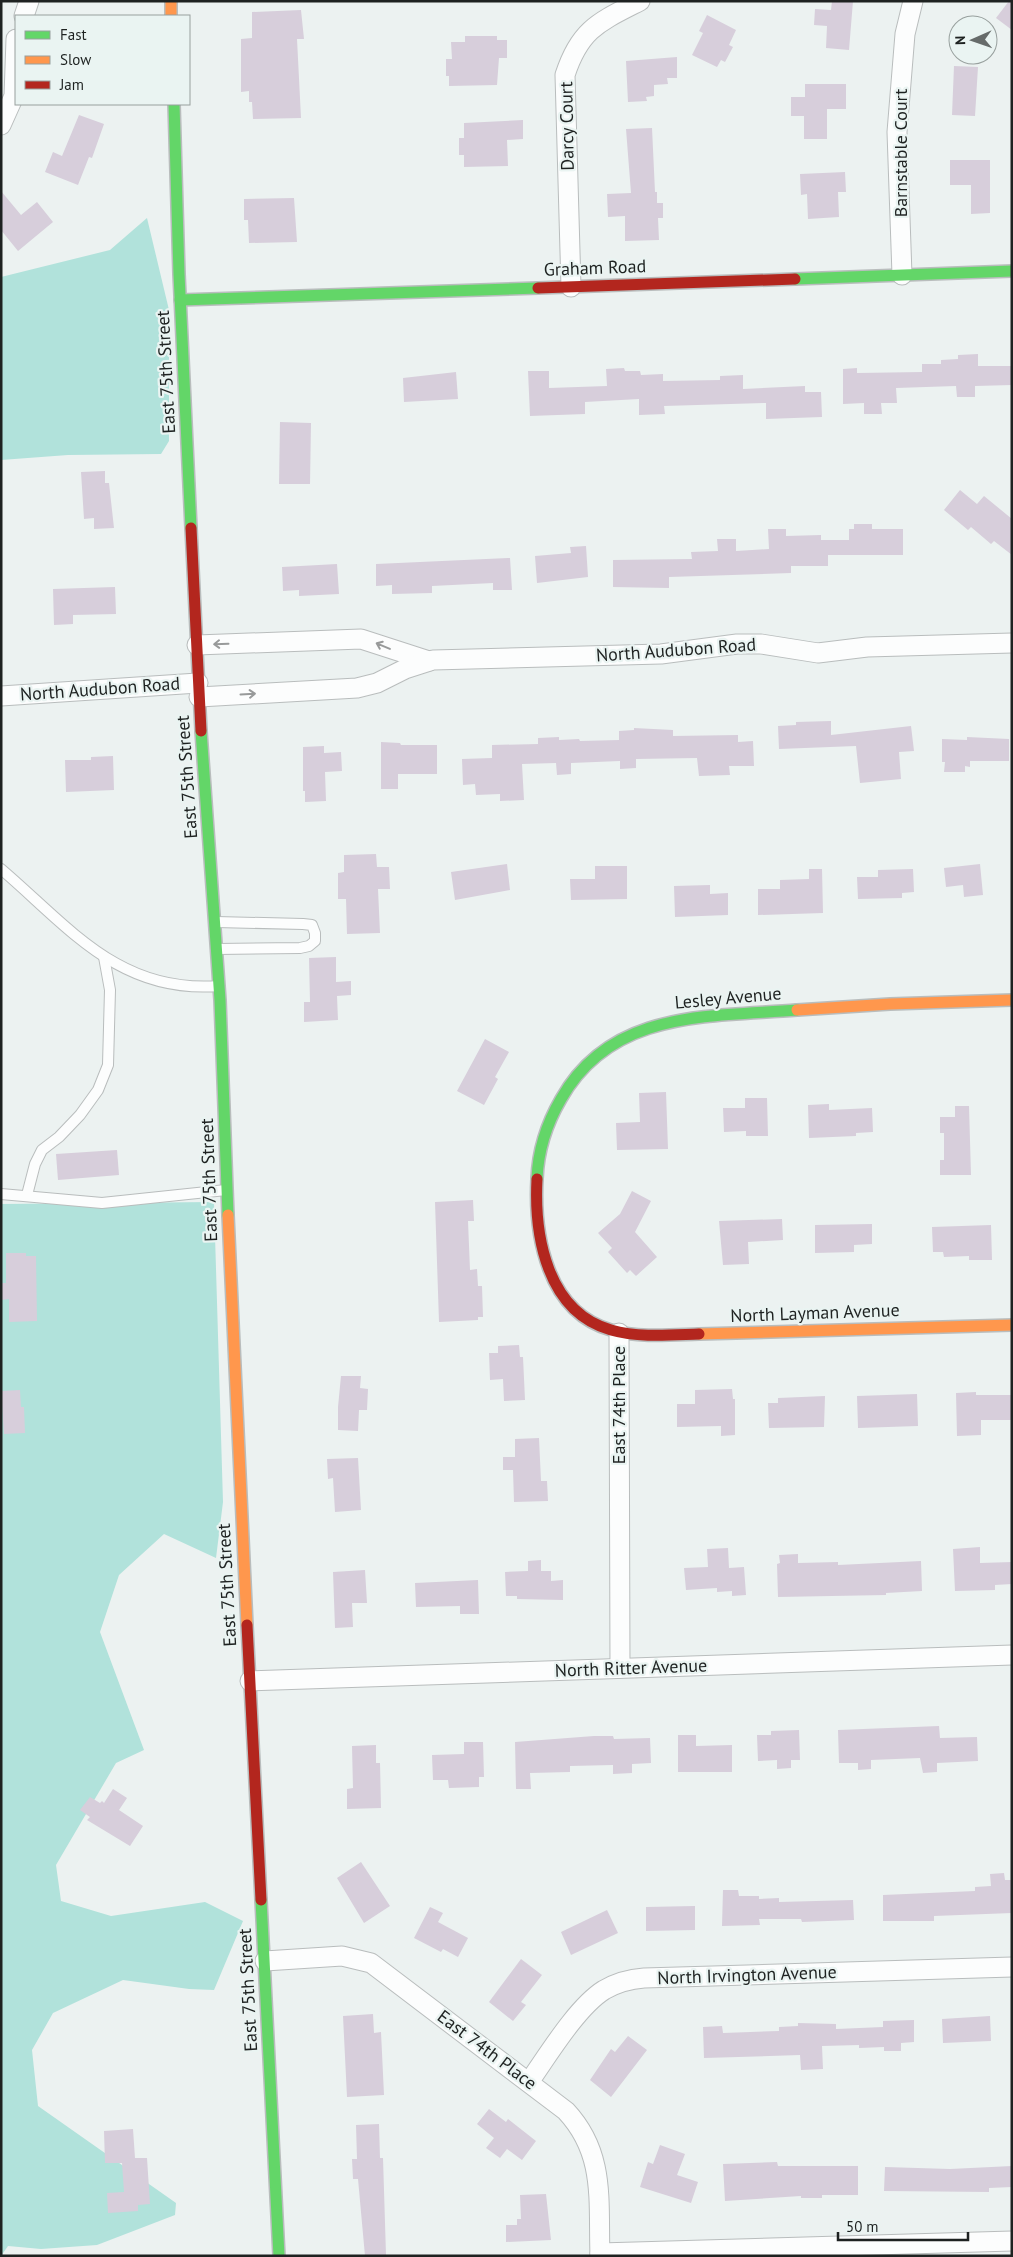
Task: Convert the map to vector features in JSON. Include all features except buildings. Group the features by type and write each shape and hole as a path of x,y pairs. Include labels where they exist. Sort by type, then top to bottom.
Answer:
{"street":[{"path":"24,15 29,1"},
{"path":"171,1 171,15"},
{"name":"Darcy Court","path":"571,287 565,75 575,50 595,26 640,1"},
{"name":"Barnstable Court","path":"902,275 897,132 906,34 913,1"},
{"path":"1,125 14,96 15,68"},
{"name":"East 75th Street","path":"174,105 180,300 199,690 219,986 234,1382 279,2256"},
{"name":"Graham Road","path":"180,300 1012,271"},
{"name":"North Audubon Road","path":"197,645 361,639 429,662"},
{"name":"North Audubon Road","path":"1,696 199,690 362,688 406,669 429,662 661,654 737,644 761,644 818,652 867,647 1012,643"},
{"name":"Lesley Avenue","path":"538,1180 549,1124 568,1088 600,1052 643,1028 666,1021 689,1018 890,1004 1012,1000"},
{"name":"East 74th Place","path":"538,1180 539,1236 549,1274 574,1309 596,1324 619,1332 620,1668"},
{"name":"North Layman Avenue","path":"619,1332 635,1335 684,1335 1012,1325"},
{"name":"North Ritter Avenue","path":"250,1681 1012,1655"},
{"name":"East 74th Place","path":"264,1961 342,1956 371,1963 566,2111 582,2130 590,2145 597,2169 600,2254"},
{"name":"North Irvington Avenue","path":"529,2082 585,2006 604,1990 627,1980 1012,1967"},
{"path":"600,2254 913,2250 1012,2241"}],"lane":[{"path":"1,869 86,944 120,967 156,981 198,987 219,986"},
{"path":"215,922 303,924 312,926 316,933 315,941 309,946 300,948 216,949"},
{"path":"27,1195 42,1150 59,1137 80,1114 98,1090 108,1065 110,990 104,957"},
{"path":"1,1194 102,1203 227,1190"}],"shaded area":[{"path":"147,218 169,310 169,441 161,454 68,455 1,460 1,277 110,250"},
{"path":"214,1202 223,1502 216,1558 164,1534 119,1575 100,1632 144,1750 116,1763 56,1865 61,1901 111,1916 205,1902 243,1921 214,1990 189,1989 123,1980 53,2013 32,2050 38,2106 176,2203 175,2215 97,2245 41,2249 8,2246 1,2256 1,1204"}],"traffic: fast":[{"path":"174,105 179,274 191,528"},
{"path":"795,279 1012,271"},
{"path":"180,300 538,288"},
{"path":"201,731 220,1000 228,1215"},
{"path":"537,1179 541,1148 556,1108 582,1070 606,1049 634,1034 664,1024 730,1014 797,1010"},
{"path":"261,1900 279,2256"}],"traffic: slow":[{"path":"171,1 171,15"},
{"path":"797,1010 890,1004 1012,1000"},
{"path":"228,1215 247,1625"},
{"path":"699,1334 1012,1325"}],"traffic: jam":[{"path":"538,288 795,279"},
{"path":"191,528 201,731"},
{"path":"537,1179 538,1224 542,1247 549,1269 559,1289 572,1307 589,1321 622,1333 655,1335 699,1334"},
{"path":"247,1625 261,1900"}]}
